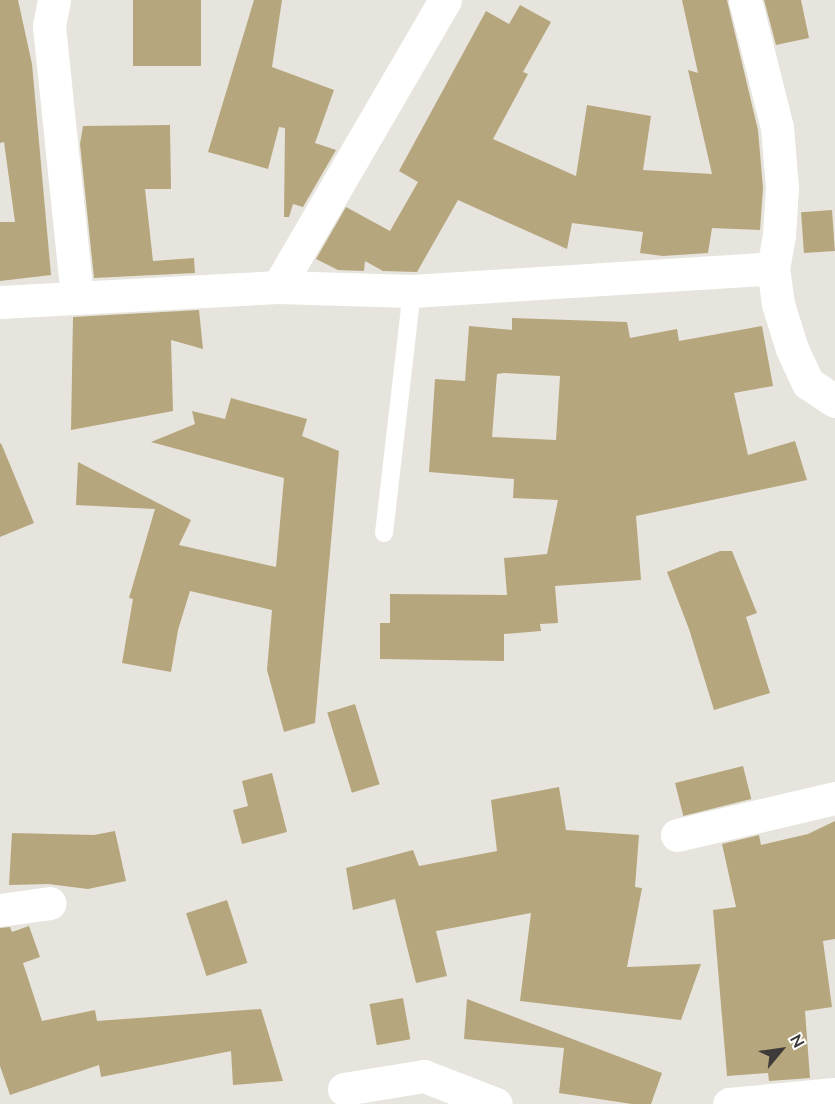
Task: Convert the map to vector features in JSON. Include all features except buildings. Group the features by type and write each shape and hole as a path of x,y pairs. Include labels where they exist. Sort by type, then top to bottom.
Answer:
{"street":[{"path":"54,0 48,26 76,298"},
{"path":"278,287 445,0"},
{"path":"745,0 777,127 782,188 779,235 773,268 778,304 792,349 808,383 835,401"},
{"path":"0,303 278,287 412,291 773,268"},
{"path":"677,835 835,798"},
{"path":"0,910 50,903"},
{"path":"344,1089 424,1076 496,1104"},
{"path":"729,1104 835,1094"}],"lane":[{"path":"384,533 412,291"}]}
